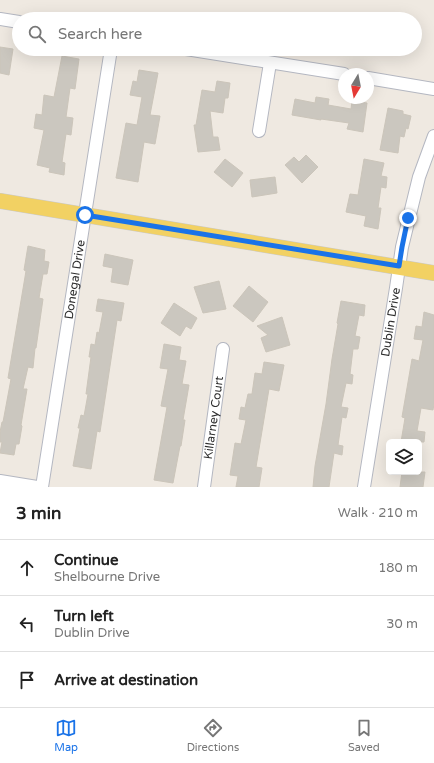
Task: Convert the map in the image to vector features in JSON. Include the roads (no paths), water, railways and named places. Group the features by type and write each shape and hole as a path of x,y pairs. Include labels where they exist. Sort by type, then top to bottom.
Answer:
{"main road":[{"path":"0,202 434,272"}],"street":[{"path":"0,19 12,21"},
{"name":"Donegal Drive","path":"42,487 110,56"},
{"path":"231,56 338,73"},
{"path":"259,131 270,62"},
{"path":"374,79 434,89"},
{"name":"Dublin Drive","path":"364,487 403,240 417,184 434,136"},
{"name":"Killarney Court","path":"204,487 223,349"},
{"path":"0,481 37,487"}]}
